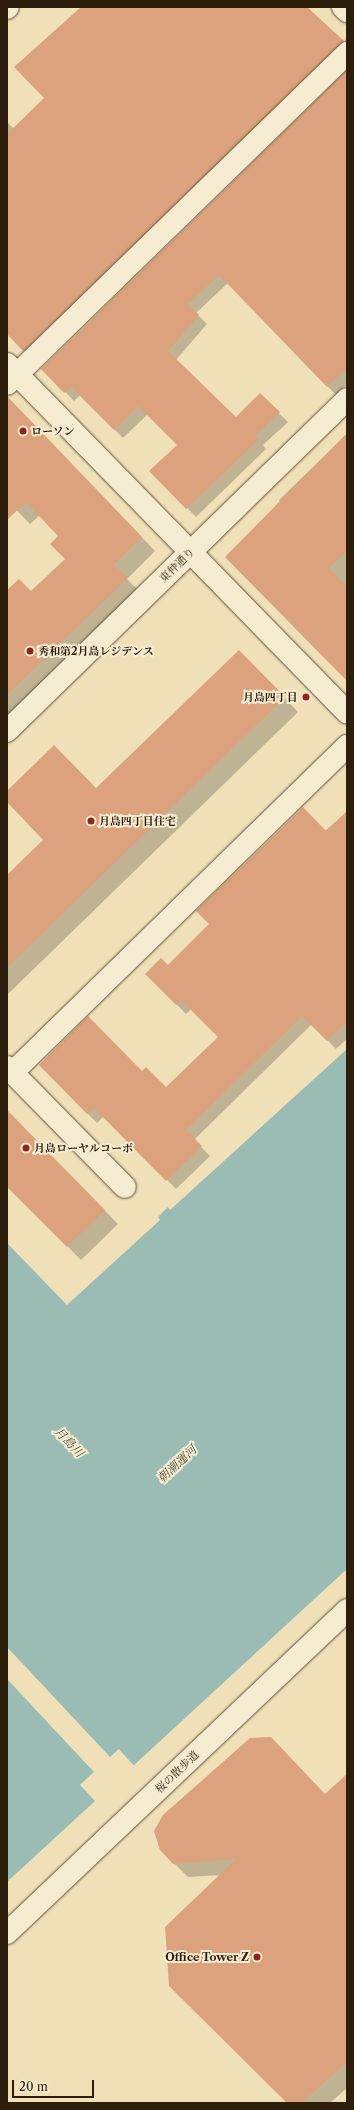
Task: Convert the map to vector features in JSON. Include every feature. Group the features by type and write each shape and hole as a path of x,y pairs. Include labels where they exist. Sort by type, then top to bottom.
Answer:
{"street":[{"path":"343,7 347,11"},
{"path":"347,53 10,374 191,552 347,712"},
{"name":"東仲通り","path":"7,731 347,399"},
{"path":"125,1187 10,1069 347,746"},
{"name":"桜の散歩道","path":"7,1933 347,1610"}],"water":[{"path":"347,1049 347,1569 7,1882 7,1243 67,1305 160,1220 158,1217 168,1207 170,1210"}],"pier":[{"path":"7,1647 110,1757 119,1749 135,1767 96,1802 80,1785 94,1772 7,1679"}],"building":[{"path":"81,7 307,7 344,41 23,351 7,334 7,134 44,98 14,67"},
{"path":"347,70 347,368 327,387 219,275 188,304 199,315 168,351 236,417 260,393 280,412 255,436 258,440 186,509 149,471 177,445 138,406 114,430 71,387 64,393 41,369"},
{"path":"7,396 142,537 114,565 128,578 7,695 7,590 19,579 31,591 65,559 50,544 58,536 26,502 7,520"},
{"path":"347,433 347,551 329,568 347,587 347,681 225,557"},
{"name":"月島四丁目住宅","path":"239,650 285,697 7,968 7,875 43,840 7,802 7,791 54,745 96,788"},
{"path":"303,807 326,831 347,811 347,1021 327,1041 302,1016 186,1130 202,1146 166,1181 94,1108 87,1114 39,1065 88,1016 142,1071 146,1067 166,1087 218,1037 181,1000 176,1005 145,974 161,958 168,965 209,924 196,911"},
{"name":"月島ローヤルコーポ","path":"7,1110 105,1210 67,1247 7,1187"},
{"name":"Office Tower Z","path":"271,1737 325,1794 347,1774 347,2062 301,2103 287,2103 169,1986 165,1927 236,1859 173,1864 160,1850 154,1831 163,1815 250,1738"}],"place":[{"name":"ローソン","path":"23,431"},
{"name":"秀和第2月島レジデンス","path":"30,651"},
{"name":"月島四丁目","path":"306,697"},
{"name":"月島四丁目住宅","path":"91,821"},
{"name":"月島ローヤルコーポ","path":"26,1148"},
{"name":"Office Tower Z","path":"257,1957"}],"water label":[{"name":"月島川","path":"69,1442"},
{"name":"朝潮運河","path":"177,1464"}]}
